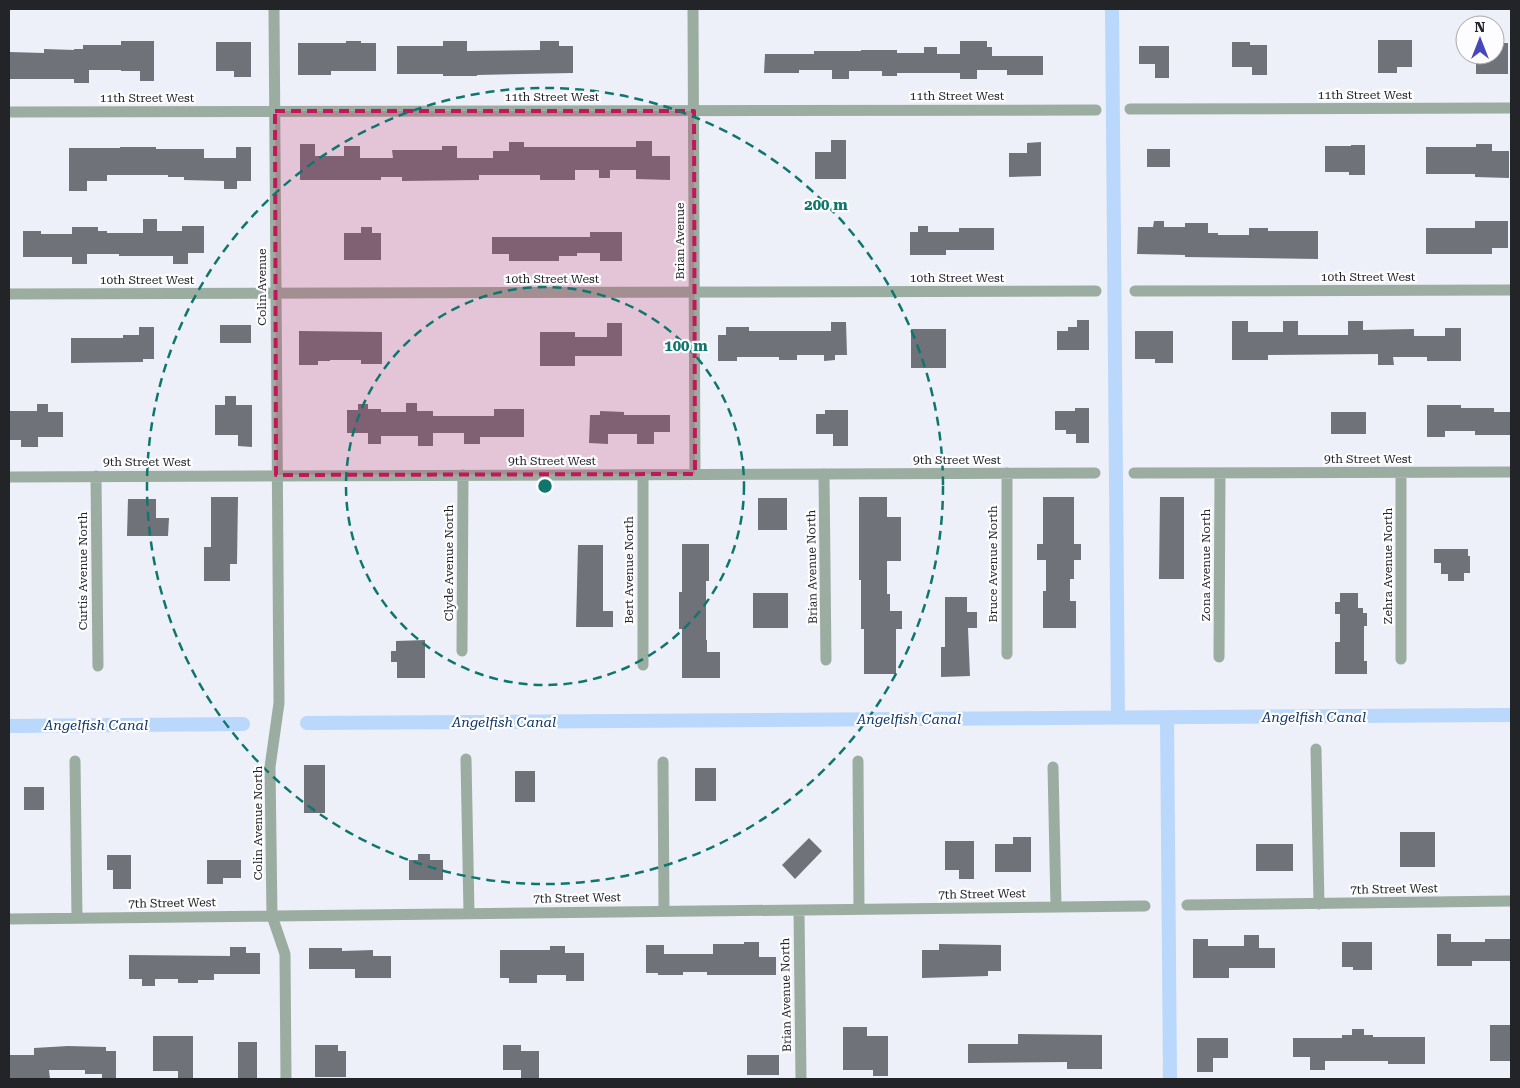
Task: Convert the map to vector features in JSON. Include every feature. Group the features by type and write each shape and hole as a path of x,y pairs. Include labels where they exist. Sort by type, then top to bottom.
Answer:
{"street":[{"name":"Colin Avenue","path":"274,9 278,566"},
{"name":"Brian Avenue","path":"693,9 695,474"},
{"name":"11th Street West","path":"1130,109 1511,108"},
{"name":"11th Street West","path":"9,112 1096,110"},
{"name":"10th Street West","path":"1136,291 1511,290"},
{"name":"10th Street West","path":"9,294 1096,292"},
{"name":"9th Street West","path":"1134,473 1511,472"},
{"name":"Bruce Avenue North","path":"1007,473 1007,654"},
{"name":"9th Street West","path":"9,476 1095,473"},
{"name":"Zona Avenue North","path":"1219,657 1220,473"},
{"name":"Zehra Avenue North","path":"1401,473 1401,659"},
{"name":"Brian Avenue North","path":"824,474 826,660"},
{"name":"Clyde Avenue North","path":"462,651 463,475"},
{"name":"Bert Avenue North","path":"643,475 643,665"},
{"name":"Curtis Avenue North","path":"96,476 98,666"},
{"name":"Colin Avenue North","path":"278,566 279,703 270,767 272,916 285,954 286,1079"},
{"path":"1316,749 1319,904"},
{"path":"466,759 469,913"},
{"path":"75,761 77,918"},
{"path":"858,761 860,909"},
{"path":"662,762 664,911"},
{"path":"1053,767 1056,906"},
{"name":"7th Street West","path":"1187,905 1511,902"},
{"name":"7th Street West","path":"9,919 1145,906"},
{"name":"Brian Avenue North","path":"799,910 801,1079"}],"highlighted area":[{"path":"275,111 694,111 695,474 276,475"}],"building":[{"path":"1378,40 1412,40 1412,67 1397,67 1397,73 1378,73"},
{"path":"121,41 154,41 154,81 140,81 140,71 121,70 89,70 89,83 74,83 74,79 9,79 9,52 44,53 44,49 74,50 83,49 83,45 121,45"},
{"path":"346,41 376,43 376,71 331,71 331,75 298,75 298,43 346,43"},
{"path":"443,41 467,41 467,51 540,50 540,41 559,41 559,46 573,46 573,73 477,76 397,74 397,46 443,46"},
{"path":"960,41 987,41 987,47 992,47 992,56 1043,56 1043,75 1007,75 1007,70 977,70 977,79 960,79 960,73 897,73 897,76 882,76 882,71 849,71 849,79 832,79 832,70 799,70 799,73 764,73 765,54 814,54 814,51 861,50 897,50 897,53 924,53 924,47 937,47 937,54 960,54"},
{"path":"216,42 251,42 251,77 234,77 234,71 216,71"},
{"path":"1232,42 1250,42 1250,45 1267,45 1267,75 1252,75 1252,67 1232,67"},
{"path":"1505,43 1508,43 1508,74 1476,74 1476,65 1505,65"},
{"path":"1139,46 1169,46 1169,78 1155,78 1155,64 1139,64"},
{"path":"831,140 846,140 846,179 815,179 815,152 831,152"},
{"path":"636,141 652,141 652,156 670,156 670,180 636,179 636,170 610,170 610,178 599,178 599,170 575,170 575,180 540,180 540,175 479,175 479,180 402,181 402,177 381,177 381,180 300,180 300,144 315,144 315,156 344,156 344,146 360,146 360,158 393,158 392,150 442,150 442,146 457,146 457,158 493,158 493,151 509,151 509,142 524,142 524,147 636,147"},
{"path":"1041,142 1041,176 1009,177 1009,153 1027,153 1027,143"},
{"path":"1476,144 1492,144 1492,151 1509,151 1509,178 1475,177 1475,174 1426,174 1426,147 1476,147"},
{"path":"1365,145 1365,175 1349,175 1349,172 1325,172 1325,146"},
{"path":"236,147 251,147 251,181 237,181 237,189 224,189 224,181 184,180 184,177 168,177 168,175 107,175 107,181 87,181 87,191 69,191 69,148 204,149 204,158 236,158"},
{"path":"1147,149 1170,149 1170,167 1147,167"},
{"path":"143,219 157,219 157,231 182,231 182,226 204,226 204,253 188,253 188,264 173,264 173,256 87,254 87,264 72,264 72,257 23,257 23,231 41,231 41,234 72,234 72,227 98,227 98,231 107,231 107,233 143,233"},
{"path":"1154,221 1164,221 1164,227 1185,227 1185,223 1208,223 1208,233 1218,233 1218,235 1249,235 1249,228 1268,228 1268,231 1318,231 1318,259 1185,257 1185,255 1137,254 1138,227 1153,227"},
{"path":"1475,221 1508,221 1508,248 1492,248 1492,254 1426,254 1426,228 1475,228"},
{"path":"918,226 928,226 928,232 959,232 959,228 994,228 994,250 946,250 946,255 910,255 910,232 918,232"},
{"path":"361,227 372,227 372,233 381,233 381,260 344,260 344,233 361,233"},
{"path":"590,232 622,232 622,261 600,261 600,253 577,253 577,256 559,256 559,261 509,261 509,254 492,254 492,237 590,237"},
{"path":"1077,320 1089,320 1089,350 1057,350 1057,331 1068,331 1068,327 1077,327"},
{"path":"1232,321 1248,321 1248,332 1283,332 1283,321 1298,321 1298,335 1348,335 1348,321 1363,321 1363,330 1414,329 1414,336 1445,336 1445,328 1461,328 1461,361 1427,361 1427,357 1393,357 1394,365 1378,365 1378,354 1268,355 1268,360 1232,360"},
{"path":"831,322 846,322 847,355 835,355 835,360 824,361 824,355 797,355 797,360 779,360 779,357 737,357 737,361 718,361 718,335 726,335 726,327 749,327 749,331 831,331"},
{"path":"607,323 622,323 622,356 575,356 575,366 540,366 540,332 575,332 575,337 607,337"},
{"path":"220,325 251,325 251,343 220,343"},
{"path":"139,327 154,327 154,359 143,359 143,362 71,363 71,338 123,338 123,335 139,335"},
{"path":"911,329 946,329 946,368 911,368"},
{"path":"299,331 382,332 382,364 361,364 361,360 330,360 318,361 318,365 299,365"},
{"path":"1135,331 1173,331 1173,363 1155,363 1155,359 1135,359"},
{"path":"225,396 236,396 236,405 252,405 252,447 238,446 238,435 215,435 215,405 225,405"},
{"path":"406,403 417,403 417,411 433,411 433,416 494,416 494,409 524,409 524,437 480,437 480,444 464,444 464,433 433,433 433,446 418,446 418,436 381,436 381,444 368,444 368,433 347,433 347,410 358,410 358,404 368,404 368,409 381,409 381,412 406,412"},
{"path":"37,404 48,404 48,412 63,412 63,437 38,437 38,447 21,447 21,440 9,440 9,411 37,411"},
{"path":"1427,405 1461,405 1461,408 1494,408 1494,412 1510,412 1510,435 1475,435 1475,431 1445,431 1445,437 1427,437"},
{"path":"1075,408 1089,408 1089,443 1076,443 1076,434 1066,434 1066,430 1055,430 1055,411 1075,411"},
{"path":"825,410 848,410 848,446 833,446 833,434 816,434 816,414 825,414"},
{"path":"600,411 624,412 624,415 670,415 670,432 654,432 654,444 637,444 637,434 608,434 608,444 589,443 590,415 600,415"},
{"path":"1331,412 1366,412 1366,434 1331,434"},
{"path":"211,497 238,497 237,564 230,564 230,581 204,581 204,547 211,547"},
{"path":"859,497 887,497 887,517 901,517 901,561 887,561 887,594 890,594 890,611 902,611 902,629 896,629 896,674 864,674 864,629 861,629 861,580 859,580"},
{"path":"1043,497 1074,497 1074,544 1081,544 1081,560 1074,560 1074,579 1070,579 1070,601 1076,601 1076,628 1043,628 1043,591 1046,591 1046,560 1037,560 1037,544 1043,544"},
{"path":"1160,497 1184,497 1184,579 1159,579"},
{"path":"758,498 787,498 787,530 758,530"},
{"path":"128,499 156,499 156,518 169,518 168,536 127,536"},
{"path":"682,544 709,544 709,581 706,581 706,640 707,652 720,652 720,678 682,678 682,629 679,629 679,592 682,592"},
{"path":"578,545 603,545 603,611 613,611 613,627 576,627"},
{"path":"1434,549 1468,549 1470,573 1464,573 1464,581 1448,581 1448,574 1441,574 1441,563 1434,563"},
{"path":"753,593 788,593 788,628 753,628"},
{"path":"1340,593 1358,593 1358,608 1363,608 1363,613 1367,613 1367,626 1364,626 1364,661 1367,661 1367,674 1335,674 1335,642 1340,642 1340,614 1335,614 1335,602 1340,602"},
{"path":"945,597 967,597 967,612 977,612 977,628 968,628 970,676 941,677 941,647 945,647"},
{"path":"425,640 425,678 397,678 397,662 391,662 391,651 396,651 396,641"},
{"path":"304,765 325,765 325,813 304,813"},
{"path":"695,768 716,768 716,801 695,801"},
{"path":"515,771 535,771 535,802 515,802"},
{"path":"24,787 44,787 44,810 24,810"},
{"path":"1400,832 1435,832 1435,867 1400,867"},
{"path":"1013,837 1031,837 1031,872 995,872 995,844 1013,844"},
{"path":"809,838 822,851 795,879 782,865"},
{"path":"945,841 974,841 974,879 959,879 959,870 945,870"},
{"path":"1256,844 1293,844 1293,871 1256,871"},
{"path":"418,854 430,854 430,860 443,860 443,880 409,880 409,860 418,860"},
{"path":"107,855 131,855 131,889 113,889 113,870 107,870"},
{"path":"207,860 241,860 241,878 223,878 223,884 207,884"},
{"path":"1437,934 1451,934 1451,942 1485,942 1485,939 1511,939 1511,961 1472,961 1472,966 1437,966"},
{"path":"1244,935 1259,935 1259,948 1275,948 1275,968 1229,968 1229,978 1193,978 1193,939 1208,939 1208,946 1244,946"},
{"path":"744,942 759,942 759,957 776,957 776,975 707,975 707,972 683,972 683,975 646,973 646,945 664,945 664,954 713,954 713,944 744,944"},
{"path":"1342,942 1372,942 1372,970 1353,970 1353,967 1342,967"},
{"path":"939,944 1001,945 1001,971 988,971 988,976 922,978 922,950 939,950"},
{"path":"550,946 565,946 565,953 584,953 584,981 566,981 566,975 537,975 537,983 509,983 509,978 500,978 500,950 550,950"},
{"path":"230,947 246,947 246,953 260,953 260,974 214,974 214,980 198,980 198,983 178,983 178,979 155,979 155,986 142,986 142,979 129,979 129,955 230,956"},
{"path":"309,948 342,948 342,951 373,950 373,956 391,956 391,978 355,978 355,969 309,969"},
{"path":"1490,1025 1511,1025 1511,1061 1490,1061"},
{"path":"843,1027 867,1027 867,1036 888,1036 888,1076 873,1076 873,1070 843,1070"},
{"path":"1352,1029 1364,1029 1364,1035 1373,1035 1373,1037 1425,1037 1425,1064 1388,1064 1388,1061 1325,1061 1325,1070 1310,1070 1310,1057 1293,1057 1293,1038 1342,1038 1342,1035 1352,1035"},
{"path":"1018,1034 1102,1035 1102,1069 1067,1069 1067,1062 968,1063 968,1044 1018,1044"},
{"path":"153,1036 193,1036 193,1079 178,1079 178,1071 153,1071"},
{"path":"1197,1038 1228,1038 1228,1058 1213,1058 1213,1072 1197,1072"},
{"path":"238,1042 257,1042 257,1079 238,1079"},
{"path":"315,1045 338,1045 338,1051 346,1051 346,1077 315,1077"},
{"path":"503,1045 521,1045 521,1051 539,1051 539,1079 521,1079 521,1070 503,1070"},
{"path":"68,1046 106,1047 106,1051 116,1051 116,1079 102,1079 102,1074 85,1074 85,1070 49,1070 50,1079 9,1079 9,1055 34,1055 34,1048"},
{"path":"747,1055 779,1055 779,1075 747,1075"}],"waterway":[{"path":"1112,9 1118,718"},
{"name":"Angelfish Canal","path":"307,723 1511,715"},
{"path":"1167,718 1170,1079"},
{"name":"Angelfish Canal","path":"9,726 243,724"}]}
